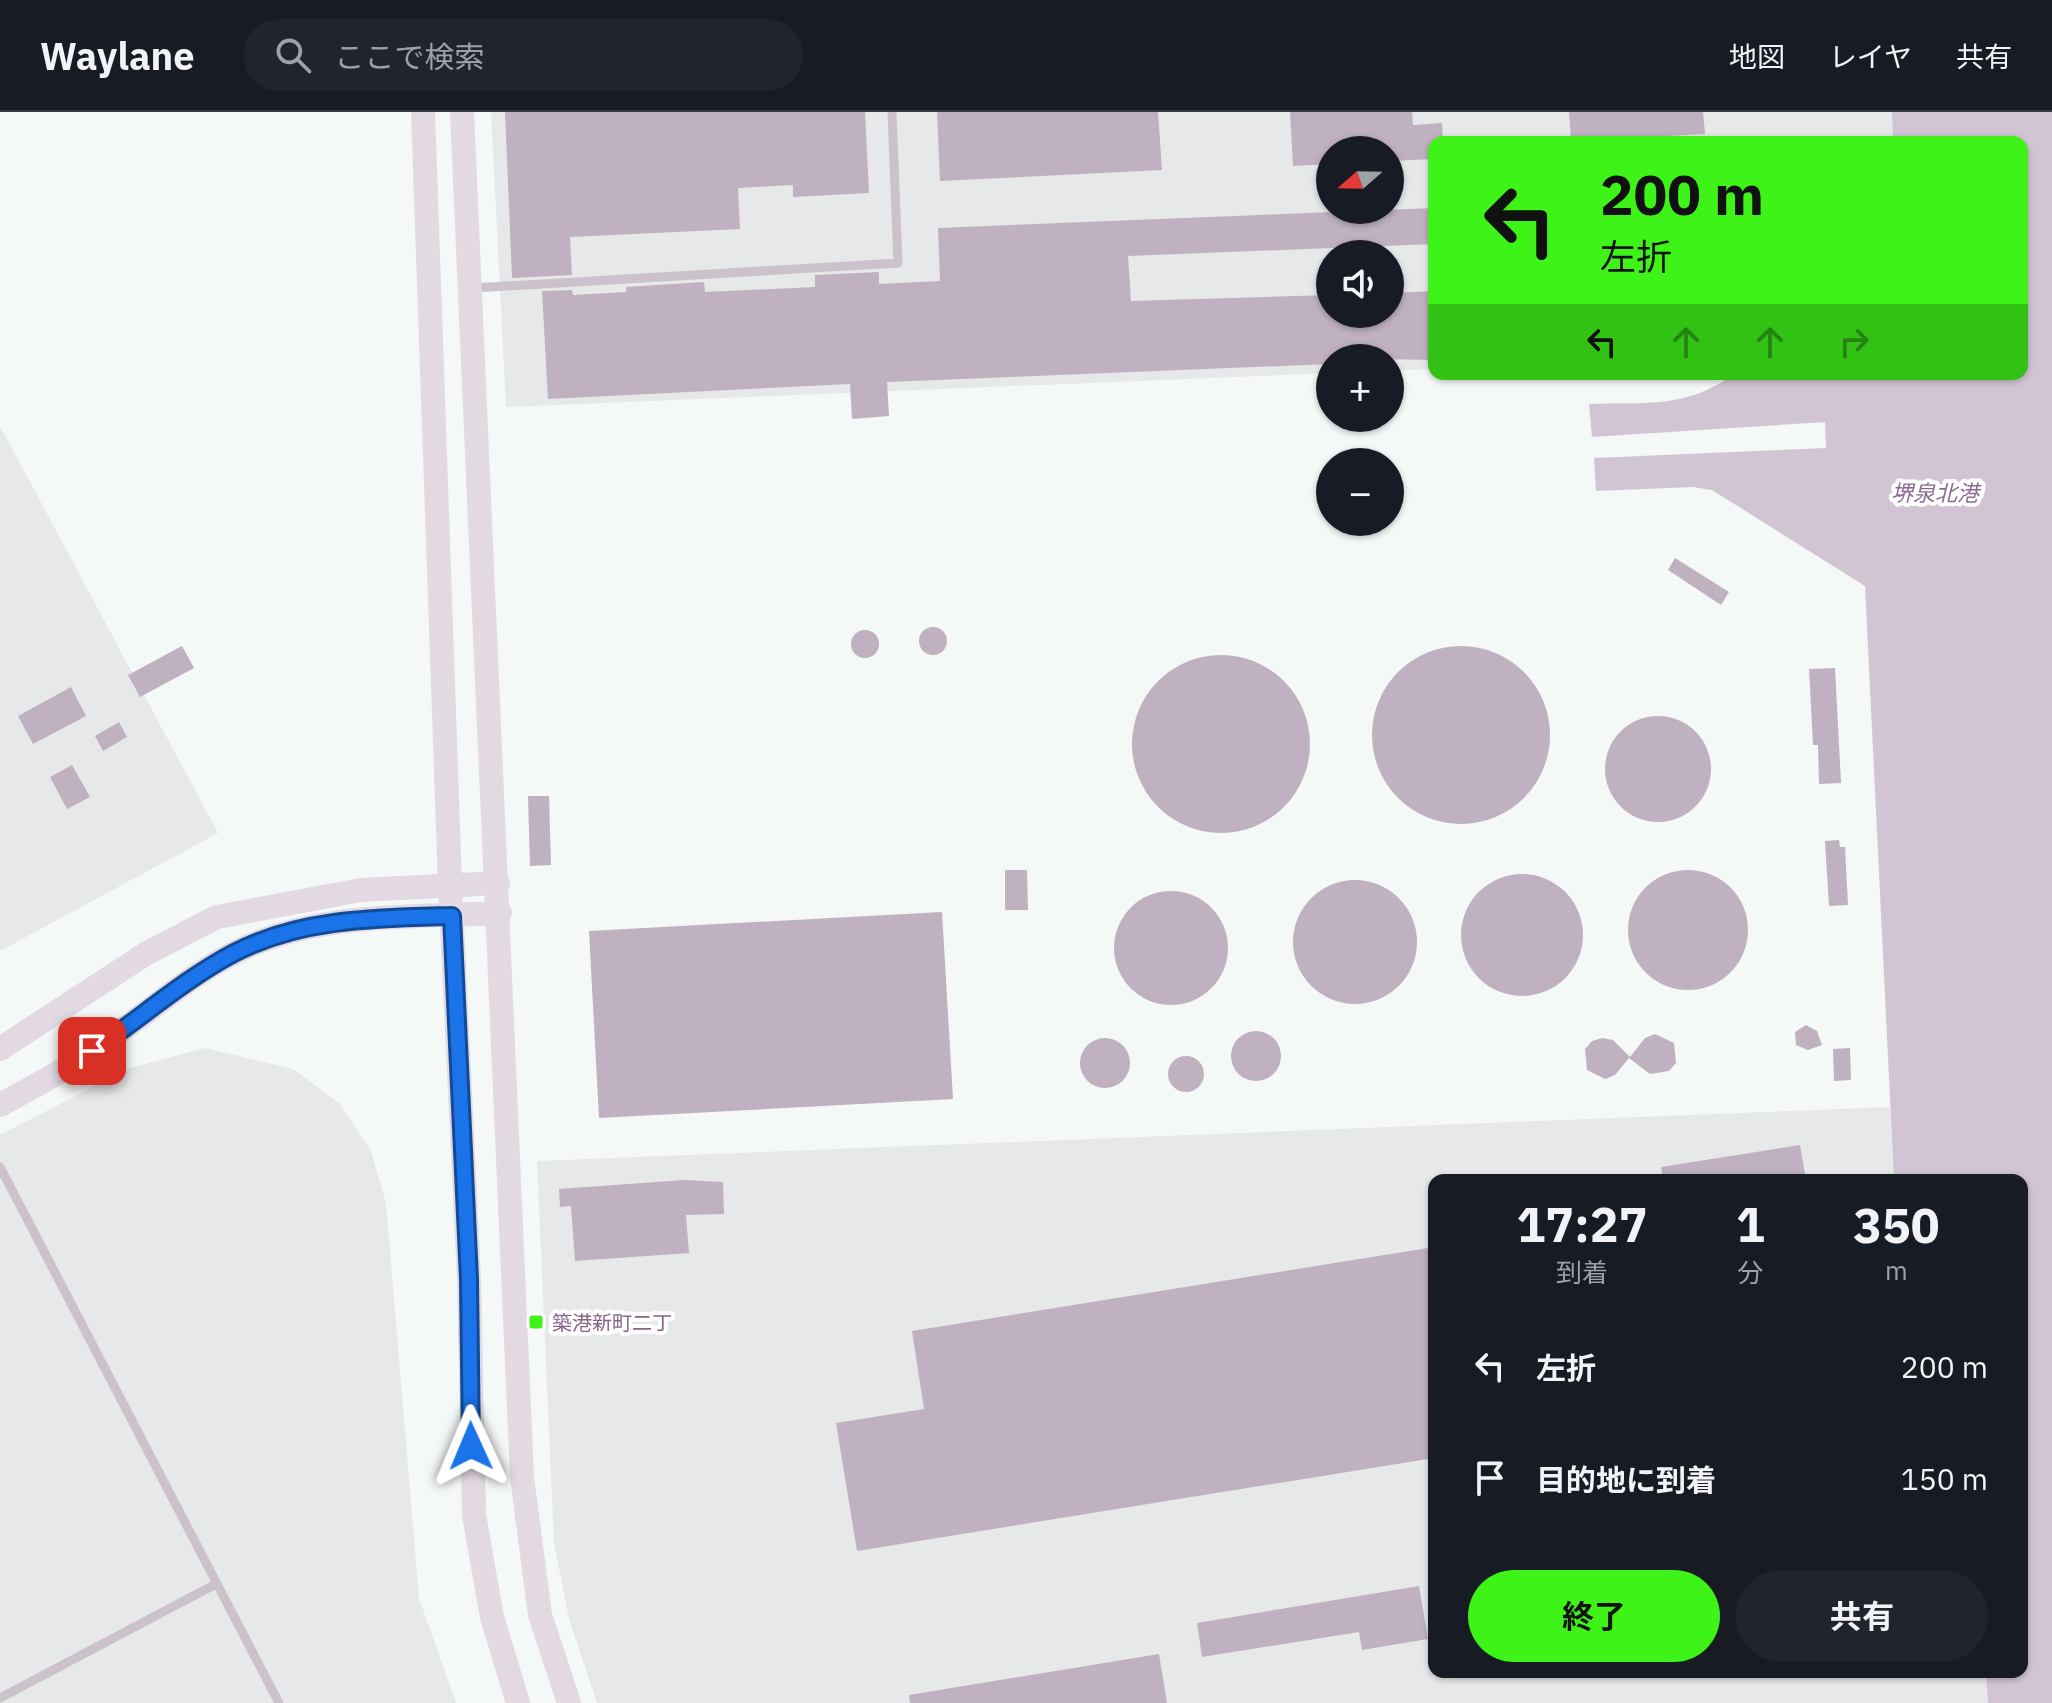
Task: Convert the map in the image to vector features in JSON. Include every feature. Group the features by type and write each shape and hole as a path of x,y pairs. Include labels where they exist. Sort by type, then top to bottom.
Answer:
{"street":[{"path":"423,112 450,885 469,1279 474,1515 492,1617 518,1703"},
{"path":"462,112 525,1524 540,1615 569,1703"},
{"path":"0,1049 147,953 217,917 329,893 498,883"},
{"path":"0,1105 69,1066 192,977 237,951 278,936 353,920 500,913"}],"lane":[{"path":"469,289 898,263 892,112"},
{"path":"0,1167 214,1585 279,1703"},
{"path":"0,1698 214,1585"}],"shaded area":[{"path":"491,112 1892,112 1893,136 1428,136 1428,369 1404,370 1404,344 1316,344 1316,374 506,407"},
{"path":"0,426 218,833 0,951"},
{"path":"205,1048 293,1069 340,1104 371,1151 386,1203 419,1598 456,1703 0,1703 0,1135 130,1068"},
{"path":"1890,1107 1894,1174 1428,1174 1428,1678 1986,1678 1988,1703 597,1703 569,1619 554,1543 537,1161"}],"water":[{"name":"堺泉北港","path":"1892,112 2052,112 2052,1703 1988,1703 1986,1678 2028,1678 2028,1174 1894,1174 1865,586 1712,490 1693,487 1596,491 1594,458 1826,448 1825,422 1592,437 1589,404 1647,403 1682,398 1724,380 2028,380 2028,136 1893,136"}],"building":[{"path":"505,112 865,112 869,193 793,197 793,185 738,188 740,229 570,237 572,275 512,278"},
{"path":"937,112 1158,112 1162,170 940,181"},
{"path":"1290,112 1412,112 1413,125 1442,123 1443,136 1428,136 1428,159 1404,160 1404,136 1316,136 1316,165 1293,166"},
{"path":"1569,112 1703,112 1705,134 1571,136"},
{"path":"1428,208 1428,244 1404,245 1404,240 1316,240 1316,249 1128,256 1131,301 1316,295 1316,328 1404,328 1404,292 1428,291 1428,360 1404,359 1404,344 1316,344 1316,365 887,382 889,416 852,419 850,384 548,399 542,291 572,290 573,295 626,292 626,287 704,282 705,292 815,287 815,275 879,272 879,284 940,281 938,228 1316,213 1316,224 1404,224 1404,209"},
{"path":"1675,558 1729,592 1721,605 1668,570"},
{"path":"933,627 943,631 947,641 943,651 933,655 923,651 919,641 923,631"},
{"path":"865,630 875,634 879,644 875,654 865,658 855,654 851,644 855,634"},
{"path":"182,646 194,668 140,697 128,675"},
{"path":"1461,646 1495,653 1524,672 1543,701 1550,735 1543,769 1524,798 1495,817 1461,824 1427,817 1398,798 1379,769 1372,735 1379,701 1398,672 1427,653"},
{"path":"1221,655 1255,662 1284,681 1303,710 1310,744 1303,778 1284,807 1255,826 1221,833 1187,826 1158,807 1139,778 1132,744 1139,710 1158,681 1187,662"},
{"path":"1835,668 1841,783 1819,784 1818,745 1813,745 1809,669"},
{"path":"71,687 86,716 33,744 18,716"},
{"path":"1658,716 1678,720 1695,732 1707,749 1711,769 1707,789 1695,806 1678,818 1658,822 1638,818 1621,806 1609,789 1605,769 1609,749 1621,732 1638,720"},
{"path":"119,722 127,737 103,751 95,736"},
{"path":"72,765 90,797 67,809 50,777"},
{"path":"528,796 549,796 551,865 530,866"},
{"path":"1839,840 1840,847 1845,847 1848,905 1829,906 1825,841"},
{"path":"1005,870 1027,870 1028,910 1005,910"},
{"path":"1688,870 1711,875 1730,888 1743,907 1748,930 1743,953 1730,972 1711,985 1688,990 1665,985 1646,972 1633,953 1628,930 1633,907 1646,888 1665,875"},
{"path":"1522,874 1545,878 1565,892 1579,912 1583,935 1579,958 1565,978 1545,992 1522,996 1499,992 1479,978 1465,958 1461,935 1465,912 1479,892 1499,878"},
{"path":"1355,880 1379,884 1399,898 1413,918 1417,942 1413,966 1399,986 1379,1000 1355,1004 1331,1000 1311,986 1297,966 1293,942 1297,918 1311,898 1331,884"},
{"path":"1171,891 1203,900 1219,916 1228,948 1219,980 1203,996 1171,1005 1139,996 1123,980 1114,948 1123,916 1139,900"},
{"path":"942,912 953,1099 599,1118 589,931"},
{"path":"1806,1025 1817,1031 1822,1045 1808,1050 1796,1045 1795,1032"},
{"path":"1256,1031 1274,1038 1281,1056 1274,1074 1256,1081 1238,1074 1231,1056 1238,1038"},
{"path":"1655,1034 1674,1043 1676,1063 1669,1071 1650,1074 1629,1058 1615,1075 1605,1079 1587,1070 1585,1049 1592,1041 1602,1038 1613,1040 1630,1057 1645,1038"},
{"path":"1105,1038 1123,1045 1130,1063 1123,1081 1105,1088 1087,1081 1080,1063 1087,1045"},
{"path":"1850,1048 1851,1080 1834,1081 1833,1049"},
{"path":"1186,1056 1199,1061 1204,1074 1199,1087 1186,1092 1173,1087 1168,1074 1173,1061"},
{"path":"1800,1145 1805,1174 1662,1174 1661,1167"},
{"path":"684,1180 723,1182 724,1214 686,1215 689,1253 575,1261 571,1206 560,1207 559,1189"},
{"path":"1428,1248 1428,1459 857,1551 836,1423 924,1409 912,1331"},
{"path":"1419,1586 1428,1639 1362,1650 1359,1632 1202,1657 1197,1623"},
{"path":"1159,1654 1167,1703 910,1703 909,1695"}],"place":[{"name":"築港新町二丁","path":"536,1322"}],"route":[{"path":"92,1051 192,977 237,951 278,936 353,920 452,916 469,1279 471,1446"}]}
